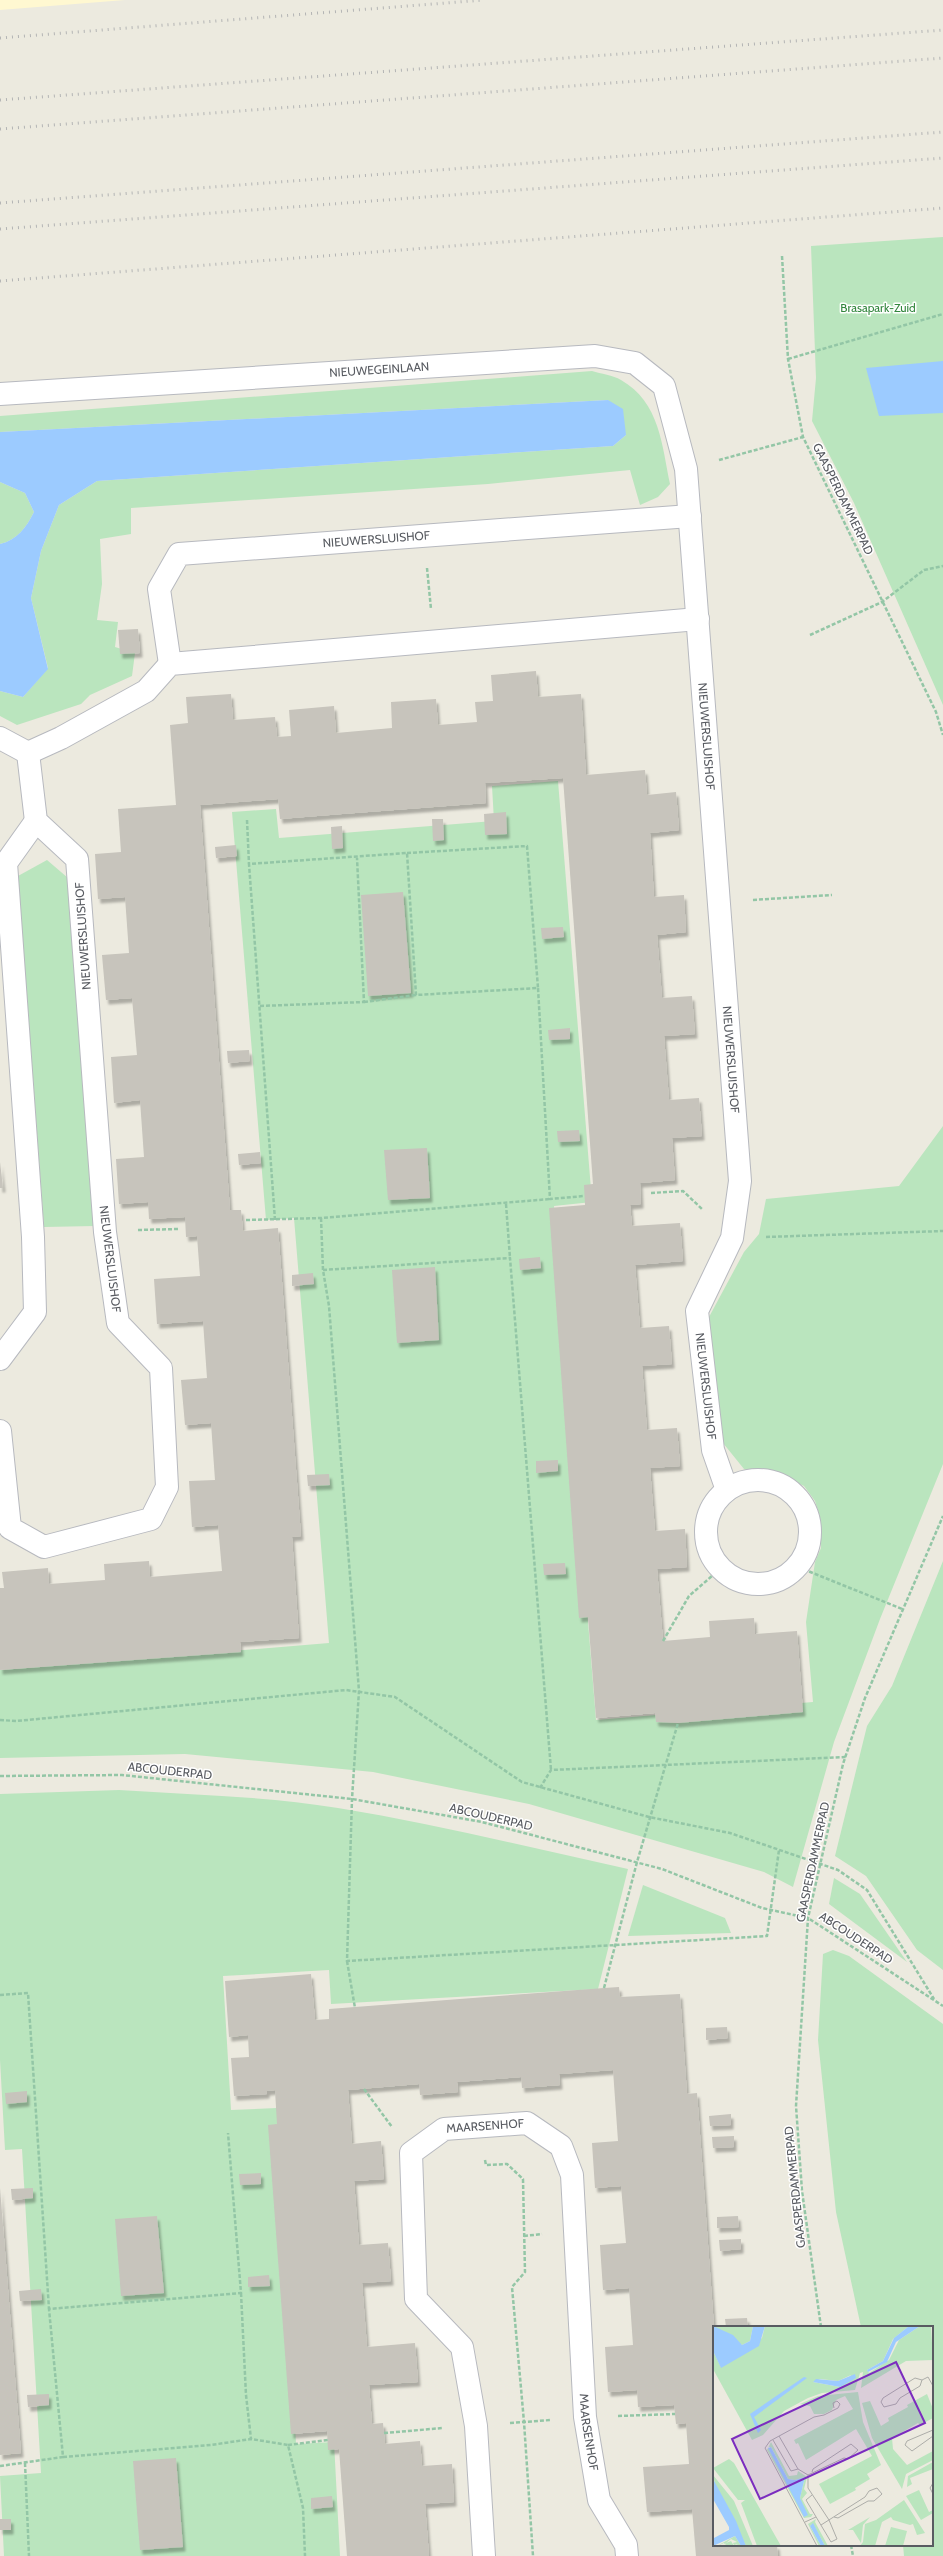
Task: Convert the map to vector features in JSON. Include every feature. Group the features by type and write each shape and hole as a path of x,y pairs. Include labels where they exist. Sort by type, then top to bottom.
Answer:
{"street":[{"name":"NIEUWEGEINLAAN","path":"0,394 596,356 635,363 664,386 686,469"},
{"name":"NIEUWERSLUISHOF","path":"686,469 740,1181 732,1238 697,1310 713,1450 726,1490"},
{"name":"NIEUWERSLUISHOF","path":"170,664 159,589 179,554 690,516"},
{"path":"28,753 61,738 146,691 170,664 698,619"},
{"path":"0,738 28,753"},
{"path":"0,1359 35,1312 33,1237 6,863 36,821 28,753"},
{"name":"NIEUWERSLUISHOF","path":"0,1431 10,1528 44,1547 152,1519 167,1487 161,1368 118,1323 105,1232 77,859 36,821"},
{"path":"750,1480 776,1482 797,1496 809,1519 810,1544 798,1567 774,1583 745,1584 720,1569 706,1543 709,1514 726,1490 750,1480"},
{"name":"MAARSENHOF","path":"411,2153 444,2129 527,2123 561,2146 572,2175 585,2417 599,2500 626,2545 627,2556"},
{"path":"411,2153 416,2299 462,2347 476,2426 484,2556"}],"path":[{"name":"GAASPERDAMMERPAD","path":"782,256 788,359 803,438 936,712 943,735"},
{"path":"788,359 943,314"},
{"path":"686,469 803,438"},
{"path":"425,536 434,641"},
{"path":"810,635 882,602 924,570 943,566"},
{"path":"247,820 275,1220"},
{"path":"249,864 527,846 538,988 550,1199"},
{"path":"407,853 416,995"},
{"path":"357,858 364,1002"},
{"path":"719,903 832,895"},
{"path":"260,1006 364,1002 416,995 538,988"},
{"path":"651,1193 683,1191 732,1238 943,1231"},
{"path":"246,1220 320,1218 506,1204 584,1196"},
{"path":"506,1204 551,1770 540,1788"},
{"path":"320,1218 323,1270 329,1306 359,1691 352,1799 347,1961 355,2008"},
{"path":"105,1232 179,1229"},
{"path":"323,1270 510,1258"},
{"name":"GAASPERDAMMERPAD","path":"821,2326 802,2191 796,2106 808,1918 846,1757 865,1698 943,1516"},
{"path":"798,1567 902,1609"},
{"path":"663,1641 689,1596 720,1569"},
{"path":"0,1720 16,1721 346,1690 395,1697 522,1782 650,1817 730,1833 838,1870 867,1890 934,1999"},
{"path":"604,1988 637,1862 678,1723"},
{"path":"551,1770 846,1757"},
{"name":"ABCOUDERPAD","path":"0,1776 122,1775 352,1799 482,1822 662,1869 770,1909 808,1918 943,2006"},
{"path":"347,1961 767,1936 779,1850"},
{"path":"0,1995 28,1993 49,2309 63,2457"},
{"path":"364,2088 411,2153"},
{"path":"483,2126 486,2165 507,2164 523,2179 525,2272 512,2287 524,2422 533,2556"},
{"path":"228,2133 241,2293 246,2395 251,2439"},
{"path":"49,2309 241,2293"},
{"path":"384,2434 585,2417 675,2414"},
{"path":"0,2466 63,2457 211,2445 251,2439 288,2445 328,2440"},
{"path":"288,2445 303,2508 305,2556"},
{"path":"25,2462 29,2556"},
{"path":"851,2546 853,2556"}],"shaded area":[{"path":"0,0 125,0 0,10"}],"green space":[{"name":"Brasapark-Zuid","path":"943,237 943,705 854,503 812,421 816,378 811,246"},
{"path":"592,371 618,378 634,389 644,400 652,413 661,440 670,484 658,497 640,505 630,470 488,484 131,508 131,534 100,539 102,584 97,620 118,622 115,647 135,653 132,676 90,695 81,704 17,725 0,716 0,691 23,697 48,668 31,598 41,551 59,505 97,481 613,446 626,435 608,400 0,432 0,416"},
{"path":"0,482 25,493 34,512 28,523 16,536 11,540 0,544"},
{"path":"558,781 592,1202 554,1206 596,1720 813,1702 806,1622 815,1562 821,1548 820,1517 815,1501 804,1486 779,1474 744,1469 723,1443 709,1317 744,1252 759,1234 766,1199 899,1186 943,1126 943,1464 880,1619 834,1742 793,1887 764,1872 529,1804 373,1772 185,1754 0,1758 0,1670 329,1643 294,1218 266,1220 232,812 276,809 279,838 494,821 492,786"},
{"path":"47,860 68,878 95,1226 44,1227 18,876"},
{"path":"943,1561 943,1970 917,1950 866,1876 835,1856 867,1726 892,1686"},
{"path":"119,1790 256,1798 338,1808 448,1829 628,1869 598,1989 331,2004 329,1970 223,1976 231,2110 277,2108 296,2444 334,2442 340,2556 4,2556 0,2476 41,2473 22,2149 5,2150 0,2060 0,1794"},
{"path":"834,1878 860,1894 907,1962 829,1904"},
{"path":"643,1885 725,1918 731,1933 628,1936"},
{"path":"833,1950 849,1956 943,2024 943,2556 904,2556 903,2546 933,2546 933,2326 861,2326 836,2212 818,2040 823,1954"}],"water":[{"path":"943,361 943,413 879,416 866,368"},
{"path":"608,400 623,409 626,435 613,446 97,481 59,505 41,551 31,598 48,669 23,697 0,691 0,544 11,540 16,536 28,523 34,512 25,493 0,482 0,432"}],"building":[{"path":"138,629 140,653 120,654 118,630"},
{"path":"536,671 538,697 581,694 586,775 645,770 647,795 676,792 679,830 650,833 654,897 684,895 686,932 657,935 662,998 692,996 695,1034 664,1036 669,1100 699,1098 702,1136 672,1138 675,1180 640,1183 641,1204 630,1205 632,1226 680,1223 683,1261 635,1265 640,1328 669,1326 672,1364 642,1366 647,1430 677,1428 680,1466 650,1468 655,1531 685,1529 687,1567 657,1569 663,1641 710,1637 709,1621 754,1618 755,1634 797,1631 803,1712 678,1723 656,1722 655,1713 596,1718 588,1617 579,1618 549,1208 585,1205 584,1185 593,1184 563,778 485,783 486,803 280,819 278,799 200,805 230,1210 241,1210 243,1231 278,1228 301,1536 292,1537 299,1638 240,1642 241,1652 0,1670 0,1588 4,1588 2,1572 48,1568 49,1584 105,1580 104,1564 149,1561 150,1577 222,1571 218,1525 192,1527 189,1481 215,1480 211,1423 185,1425 181,1380 207,1378 203,1321 157,1324 154,1279 200,1276 197,1236 186,1237 185,1217 149,1219 148,1202 119,1204 116,1159 144,1157 140,1100 114,1103 111,1057 137,1055 132,998 106,1000 102,955 129,953 125,897 98,899 95,854 121,852 118,809 176,805 170,725 188,723 186,697 231,694 233,720 275,717 277,737 291,736 289,710 334,706 336,733 392,728 391,702 436,699 438,725 477,722 475,702 493,701 491,675"},
{"path":"506,812 507,834 485,835 484,814"},
{"path":"432,819 443,819 444,840 433,841"},
{"path":"342,826 343,848 332,849 331,827"},
{"path":"236,845 237,856 216,858 215,847"},
{"path":"403,892 411,993 368,996 361,895"},
{"path":"563,927 564,937 542,939 541,928"},
{"path":"570,1028 570,1039 549,1040 548,1030"},
{"path":"249,1050 250,1061 228,1063 227,1051"},
{"path":"579,1130 580,1141 558,1142 557,1131"},
{"path":"427,1148 430,1198 388,1200 384,1150"},
{"path":"260,1152 261,1163 239,1165 238,1154"},
{"path":"0,1162 3,1188 0,1188"},
{"path":"540,1257 541,1268 520,1270 519,1259"},
{"path":"435,1267 439,1340 397,1343 392,1270"},
{"path":"313,1273 314,1284 292,1286 292,1275"},
{"path":"558,1460 558,1471 536,1473 536,1461"},
{"path":"329,1474 330,1485 308,1486 307,1475"},
{"path":"565,1563 566,1574 544,1575 543,1564"},
{"path":"311,1974 315,2020 329,2019 329,2009 604,1988 619,1987 620,1997 680,1994 687,2094 697,2093 714,2326 713,2546 777,2546 778,2556 696,2556 692,2509 647,2512 643,2467 689,2464 686,2423 676,2424 674,2405 638,2407 637,2390 608,2392 605,2347 633,2345 629,2288 603,2290 600,2245 626,2243 621,2186 595,2188 592,2143 618,2141 613,2070 559,2074 560,2085 522,2088 521,2077 457,2082 458,2092 420,2095 419,2084 348,2090 352,2144 381,2141 384,2179 354,2181 359,2245 388,2243 391,2281 362,2283 367,2347 415,2343 418,2382 369,2385 372,2424 383,2423 385,2444 420,2441 422,2466 452,2464 454,2502 425,2504 429,2556 347,2556 339,2449 328,2450 327,2431 291,2434 268,2125 277,2124 275,2090 267,2091 267,2094 234,2096 231,2058 249,2057 248,2035 229,2037 225,1981"},
{"path":"727,2027 728,2038 706,2040 706,2028"},
{"path":"27,2091 27,2102 6,2104 5,2093"},
{"path":"731,2114 731,2125 710,2126 709,2116"},
{"path":"734,2136 734,2147 713,2148 712,2137"},
{"path":"261,2173 261,2184 240,2185 239,2174"},
{"path":"0,2188 21,2453 0,2455"},
{"path":"33,2188 33,2198 12,2200 11,2189"},
{"path":"157,2216 164,2293 121,2296 115,2219"},
{"path":"738,2216 739,2227 717,2228 717,2217"},
{"path":"741,2239 741,2249 720,2251 719,2240"},
{"path":"269,2275 270,2286 248,2287 248,2277"},
{"path":"41,2289 42,2300 20,2301 19,2291"},
{"path":"747,2318 748,2326 726,2326 725,2319"},
{"path":"49,2394 49,2405 28,2407 27,2395"},
{"path":"176,2458 183,2547 140,2550 133,2461"},
{"path":"332,2496 333,2507 311,2509 311,2498"},
{"path":"0,2519 11,2519 11,2530 0,2530"}],"railway":[{"path":"0,38 484,0"},
{"path":"0,100 943,30"},
{"path":"0,129 943,58"},
{"path":"0,203 943,132"},
{"path":"0,229 943,158"},
{"path":"0,281 943,208"}]}
